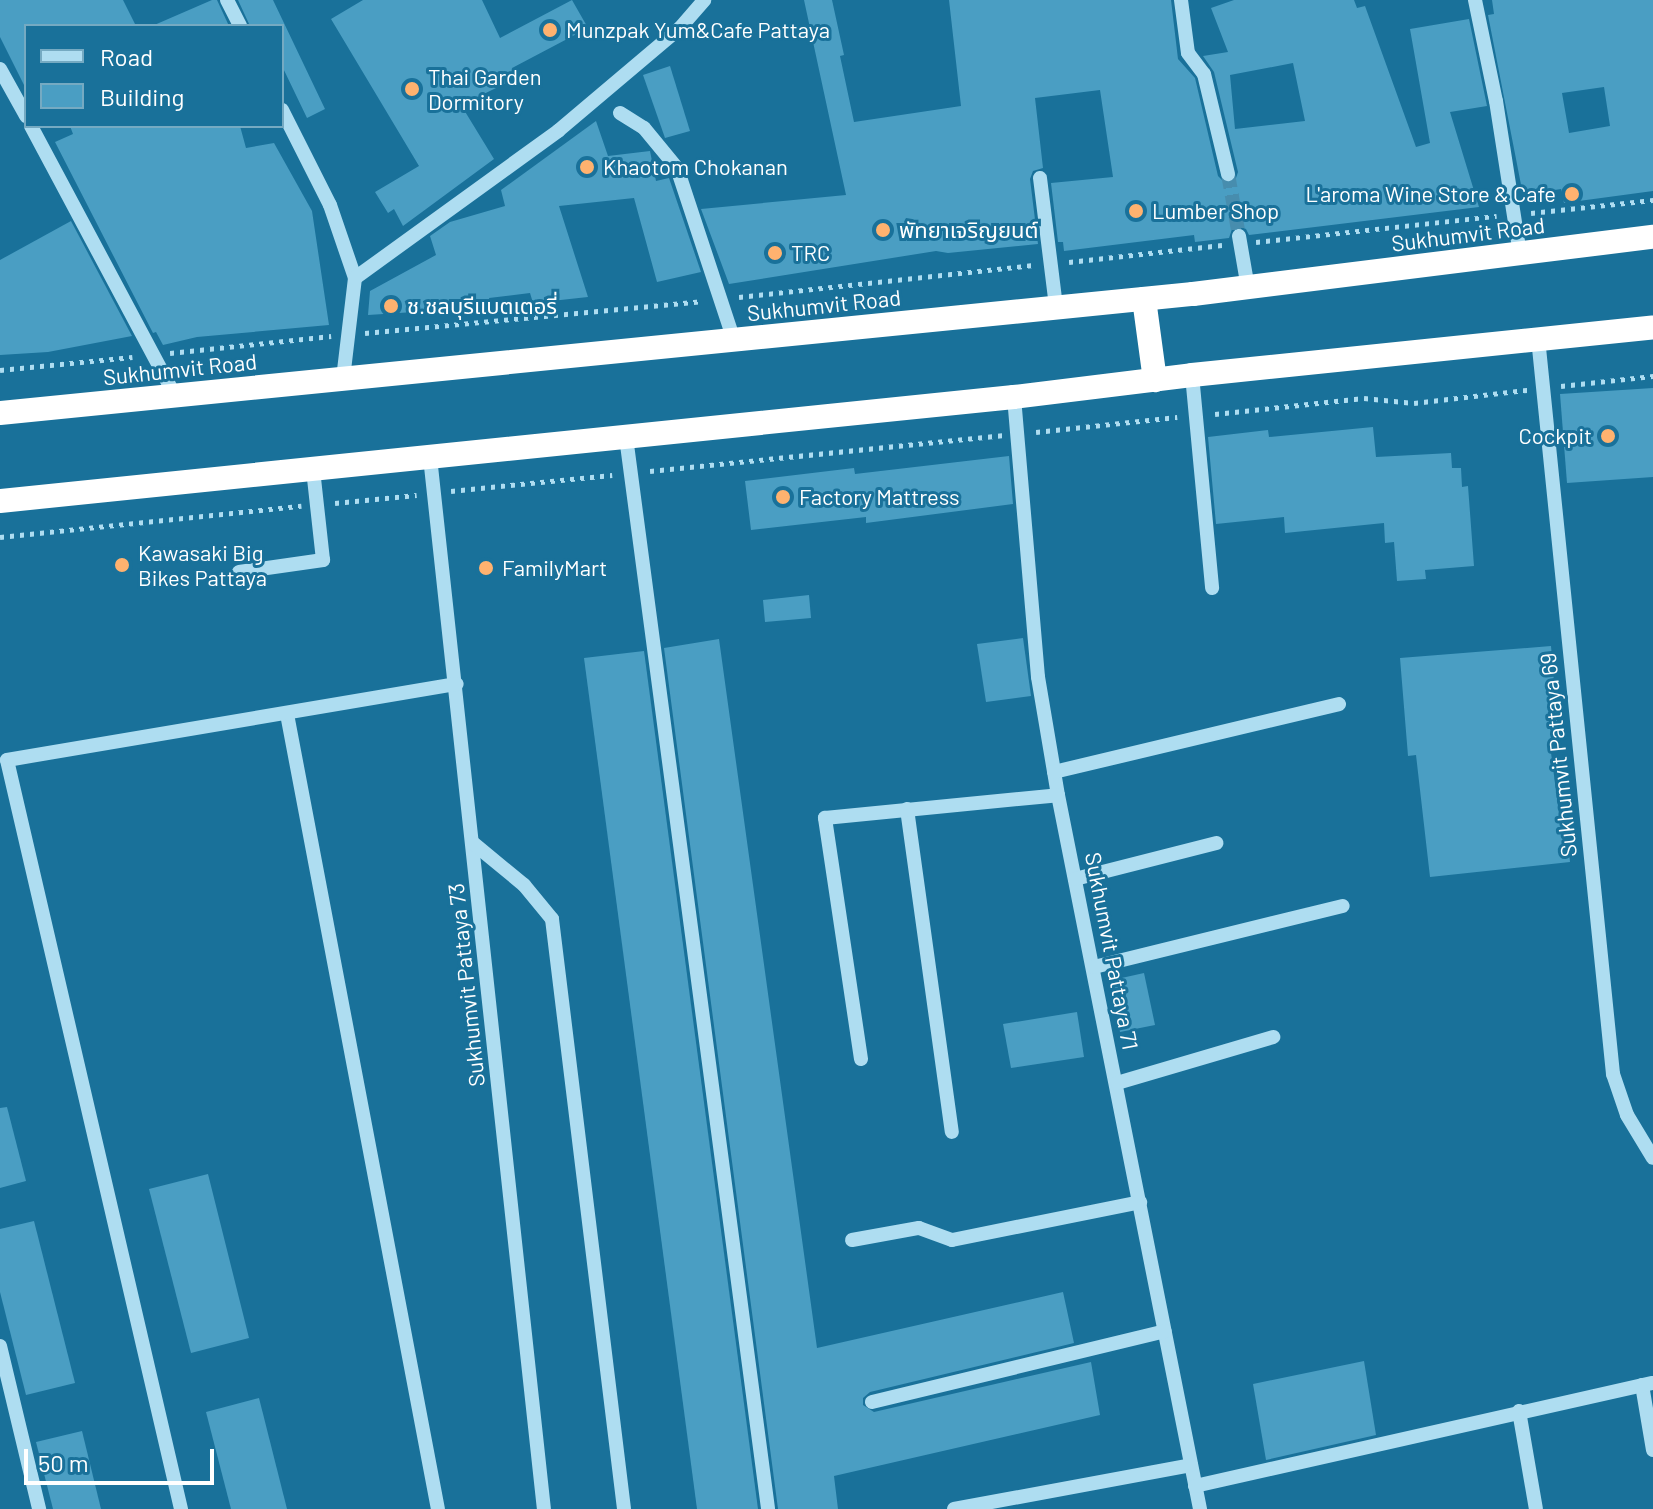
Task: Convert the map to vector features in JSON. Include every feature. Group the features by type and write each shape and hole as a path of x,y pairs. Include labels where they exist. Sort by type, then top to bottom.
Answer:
{"highway":[{"name":"Sukhumvit Road","path":"0,413 1248,288 1653,237"},
{"path":"1144,299 1155,380"},
{"path":"0,501 1014,397 1192,375 1653,327"}],"street":[{"path":"227,0 239,24"},
{"path":"355,278 558,131 680,28 704,0"},
{"path":"1181,0 1188,53 1204,74 1228,174"},
{"path":"1475,0 1520,254"},
{"path":"0,69 24,112"},
{"path":"620,113 644,128 677,168 734,340"},
{"path":"284,114 330,205 355,278 343,379"},
{"path":"32,128 156,354 175,396"},
{"path":"1040,178 1056,307"},
{"path":"1240,240 1248,288"},
{"name":"Sukhumvit Pattaya 69","path":"1538,338 1613,1074 1627,1115 1653,1158"},
{"path":"1192,375 1212,588"},
{"name":"Sukhumvit Pattaya 71","path":"1014,397 1038,677 1058,795 1200,1509"},
{"path":"626,437 768,1509"},
{"name":"Sukhumvit Pattaya 73","path":"430,457 544,1509"},
{"path":"239,572 323,560 313,469"},
{"path":"181,1509 7,760 457,684"},
{"path":"1054,772 1339,704"},
{"path":"287,714 438,1509"},
{"path":"861,1059 825,818 1058,795"},
{"path":"907,809 952,1132"},
{"path":"473,843 524,885 552,919 624,1509"},
{"path":"1075,879 1216,843"},
{"path":"1094,967 1343,906"},
{"path":"1117,1083 1273,1037"},
{"path":"852,1240 919,1228 952,1240 1140,1202"},
{"path":"872,1402 1165,1331"},
{"path":"0,1346 39,1509"},
{"path":"1195,1486 1647,1384 1653,1450"},
{"path":"1519,1411 1536,1509"},
{"path":"954,1509 1191,1465"}],"path":[{"path":"0,370 721,299 1051,264 1240,240 1653,200"},
{"path":"0,537 1364,398 1414,403 1653,376"}],"building":[{"path":"0,0 123,0 135,24 24,24 24,85 0,37"},
{"path":"217,0 228,24 157,24"},
{"path":"238,0 273,0 325,109 307,118 284,70 284,24 249,24"},
{"name":"Thai Garden Dormitory","path":"363,0 482,0 500,38 572,0 588,28 514,67 519,77 461,105 494,159 403,226 394,209 388,213 375,192 419,166 331,19"},
{"path":"804,0 832,0 854,122 961,106 949,0 1171,0 1178,59 1195,78 1218,176 1226,184 1235,181 1238,172 1214,72 1203,56 1228,52 1211,8 1234,0 1354,0 1357,8 1365,6 1416,147 1430,143 1410,29 1469,19 1487,106 1450,112 1479,207 1249,235 1246,229 1238,226 1232,229 1229,238 1195,242 1194,235 1064,251 1063,242 1058,242 1051,183 1113,177 1100,90 1035,98 1043,168 1033,171 1030,179 1038,244 948,253 936,251 729,284 701,209 846,195","holes":["1293,63 1305,121 1235,129 1230,75"]},
{"path":"1492,0 1653,0 1653,191 1564,203 1561,189 1523,195 1488,15 1494,14","holes":["1604,87 1610,126 1569,133 1562,93"]},
{"path":"670,66 690,131 665,138 643,75"},
{"path":"596,121 608,156 650,151 656,181 669,178 701,272 657,282 634,198 559,206 588,297 533,303 530,293 489,298 491,307 368,315 370,291 436,255 430,236 450,222 505,206 501,190"},
{"path":"71,128 241,128 246,148 274,143 312,211 329,325 197,337 163,345 156,332 153,333 55,142 73,134"},
{"path":"71,221 132,336 48,352 0,355 0,260"},
{"name":"Cockpit","path":"1653,388 1653,477 1567,483 1560,394"},
{"path":"1373,427 1376,457 1451,453 1452,468 1461,468 1462,487 1468,486 1474,566 1425,570 1426,579 1397,581 1394,542 1385,543 1384,523 1285,533 1284,517 1216,524 1208,437 1268,430 1269,437"},
{"path":"1009,456 1013,504 866,523 866,517 751,530 745,481 854,468 855,474"},
{"path":"809,595 811,618 765,622 763,600"},
{"path":"1023,638 1031,696 986,702 977,644"},
{"path":"719,639 817,1348 1063,1292 1074,1343 870,1392 863,1398 863,1405 874,1412 1091,1362 1100,1415 834,1476 838,1509 778,1509 664,648"},
{"path":"1551,646 1559,744 1550,745 1559,814 1565,814 1570,862 1430,877 1416,755 1408,756 1400,658"},
{"path":"644,651 758,1509 697,1509 584,658"},
{"path":"1144,973 1155,1025 1120,1032 1108,981"},
{"path":"1077,1012 1084,1057 1011,1068 1003,1024"},
{"path":"7,1107 26,1181 0,1188 0,1108"},
{"path":"208,1174 249,1338 191,1353 149,1189"},
{"path":"34,1221 75,1383 26,1395 0,1292 0,1229"},
{"path":"1364,1361 1376,1435 1266,1460 1253,1384"},
{"path":"259,1398 287,1509 231,1509 206,1412"},
{"path":"82,1431 101,1509 53,1509 36,1442"}],"tunnel":[{"path":"1228,174 1239,236"}],"place":[{"name":"Munzpak Yum&Cafe Pattaya","path":"550,30"},
{"name":"Thai Garden Dormitory","path":"412,89"},
{"name":"Khaotom Chokanan","path":"587,167"},
{"name":"L'aroma Wine Store & Cafe","path":"1572,194"},
{"name":"Lumber Shop","path":"1136,211"},
{"name":"พัทยาเจริญยนต์","path":"883,230"},
{"name":"TRC","path":"775,253"},
{"name":"ช.ชลบุรีแบตเตอรี่","path":"391,306"},
{"name":"Cockpit","path":"1608,436"},
{"name":"Factory Mattress","path":"783,497"},
{"name":"Kawasaki Big Bikes Pattaya","path":"122,565"},
{"name":"FamilyMart","path":"486,568"}]}
